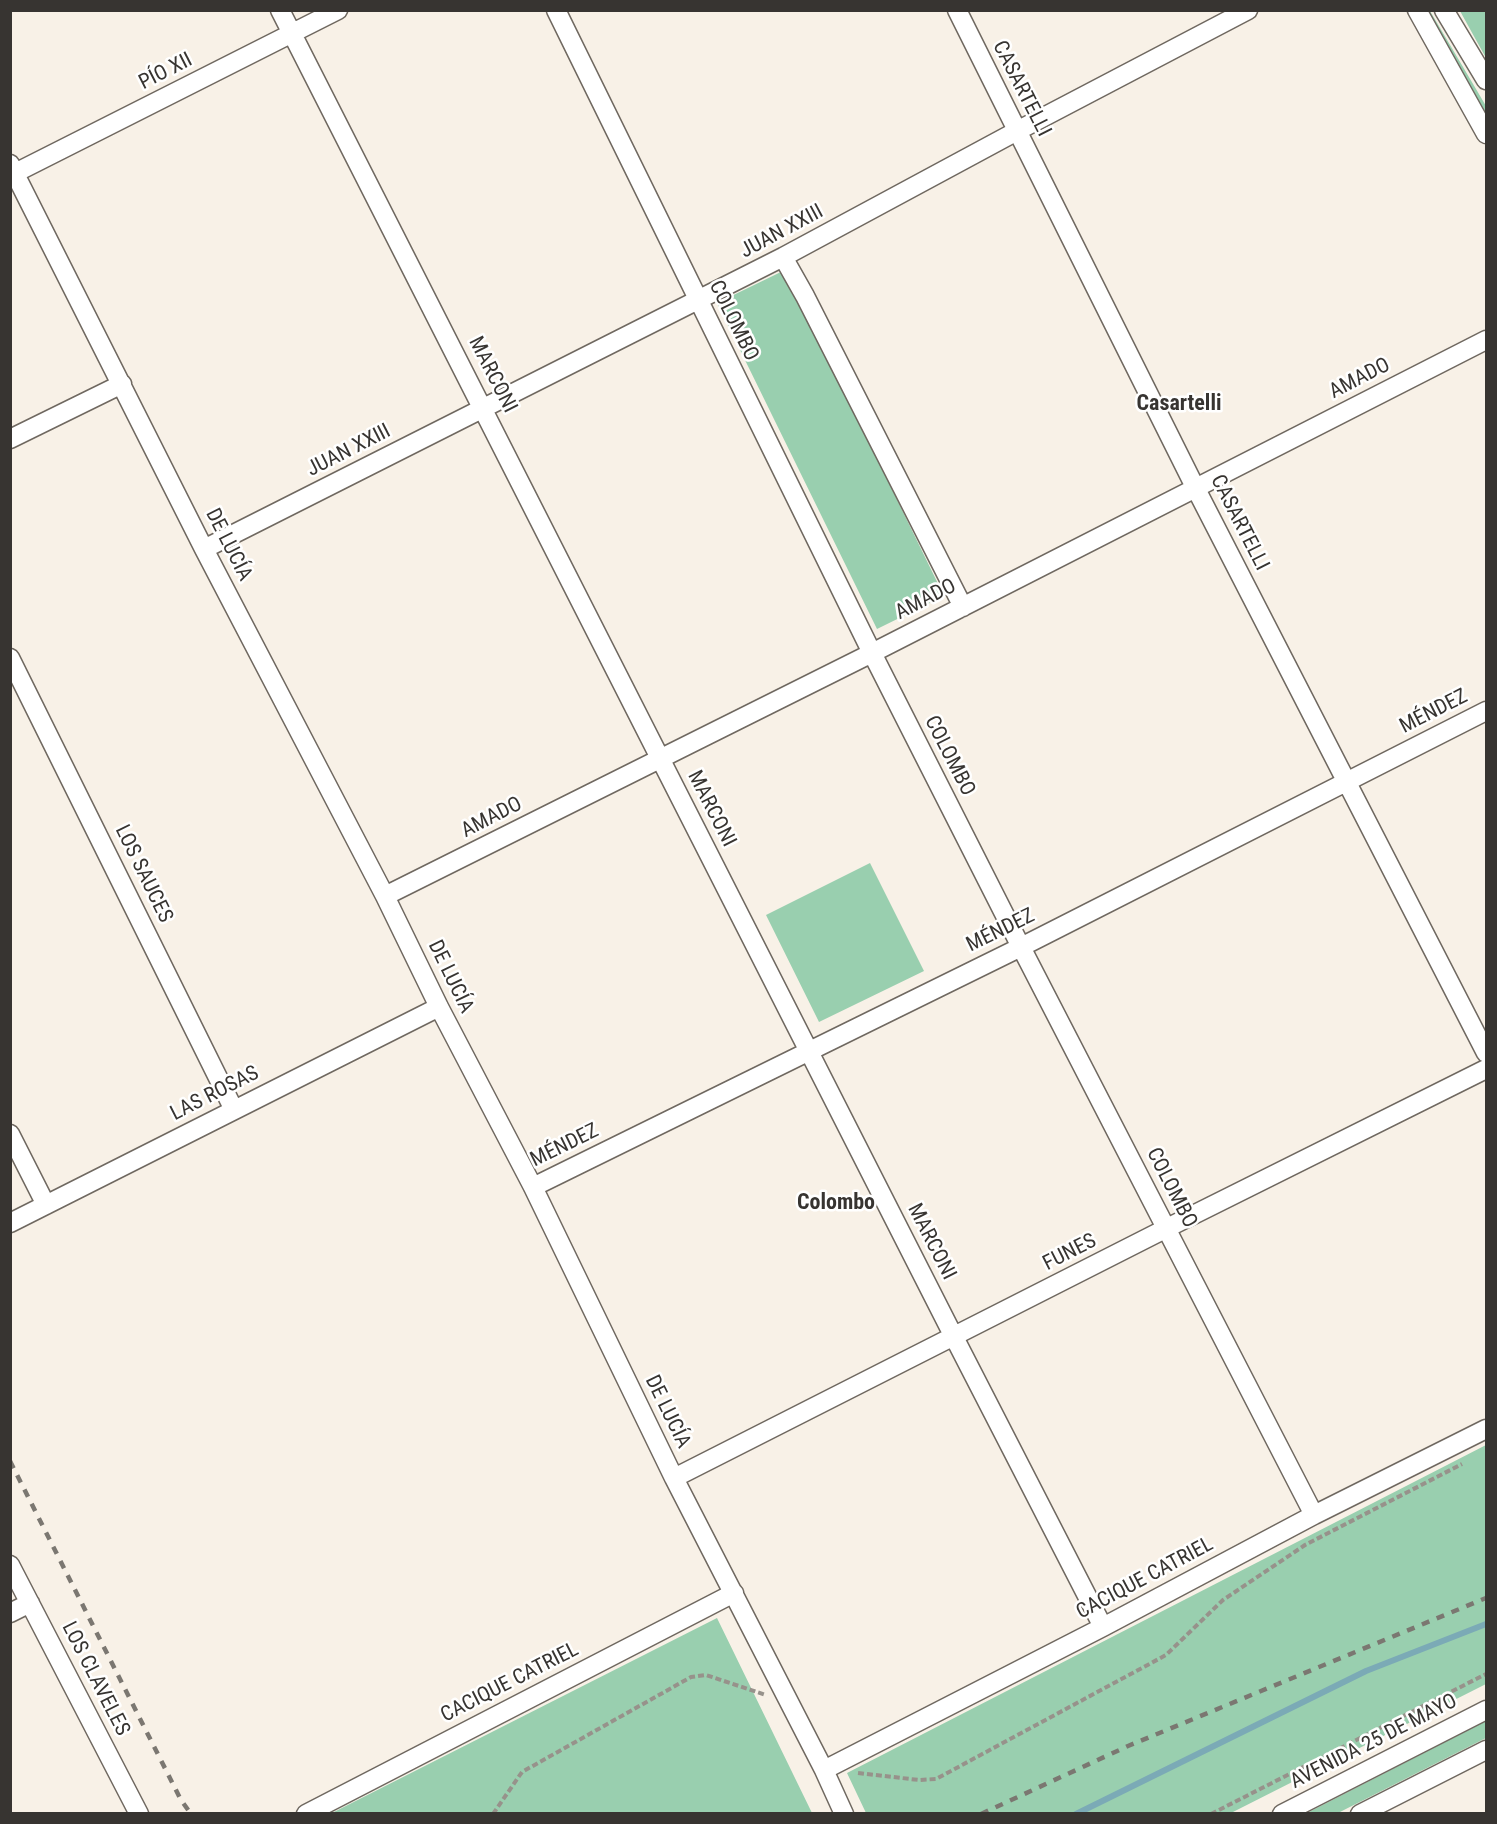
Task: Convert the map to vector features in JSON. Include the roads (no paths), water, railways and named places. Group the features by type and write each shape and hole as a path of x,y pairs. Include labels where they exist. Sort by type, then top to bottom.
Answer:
{"street":[{"name":"MARCONI","path":"280,10 1103,1627"},
{"name":"PÍO XII","path":"13,168 338,10"},
{"name":"COLOMBO","path":"556,10 872,653 1314,1515"},
{"name":"CASARTELLI","path":"957,10 1196,488 1486,1053"},
{"name":"JUAN XXIII","path":"204,549 783,258 1017,131 1248,10"},
{"path":"1417,10 1467,96 1486,134"},
{"path":"1444,10 1486,80"},
{"name":"DE LUCÍA","path":"13,168 204,549 385,896 439,1007 533,1188 674,1479 790,1703 844,1814"},
{"path":"783,258 805,296 963,607"},
{"name":"AMADO","path":"385,896 872,653 1486,340"},
{"path":"10,439 122,384"},
{"name":"LOS SAUCES","path":"10,658 234,1110"},
{"name":"MÉNDEZ","path":"533,1188 1021,947 1486,711"},
{"name":"LAS ROSAS","path":"10,1223 439,1007"},
{"name":"FUNES","path":"674,1479 1167,1228 1486,1069"},
{"path":"10,1134 46,1205"},
{"name":"CACIQUE CATRIEL","path":"824,1770 1103,1627 1314,1515 1486,1429"},
{"name":"LOS CLAVELES","path":"10,1565 139,1814"},
{"name":"CACIQUE CATRIEL","path":"306,1814 734,1593"},
{"path":"10,1613 30,1603"},
{"name":"AVENIDA 25 DE MAYO","path":"1282,1814 1486,1710"},
{"path":"1360,1814 1486,1750"}],"waterway":[{"path":"1076,1814 1366,1671 1486,1624"}],"railway":[{"path":"10,1461 181,1800 191,1814"},
{"path":"981,1814 1128,1746 1486,1598"}],"district":[{"name":"Casartelli","path":"1179,404"},
{"name":"Colombo","path":"836,1203"}]}
